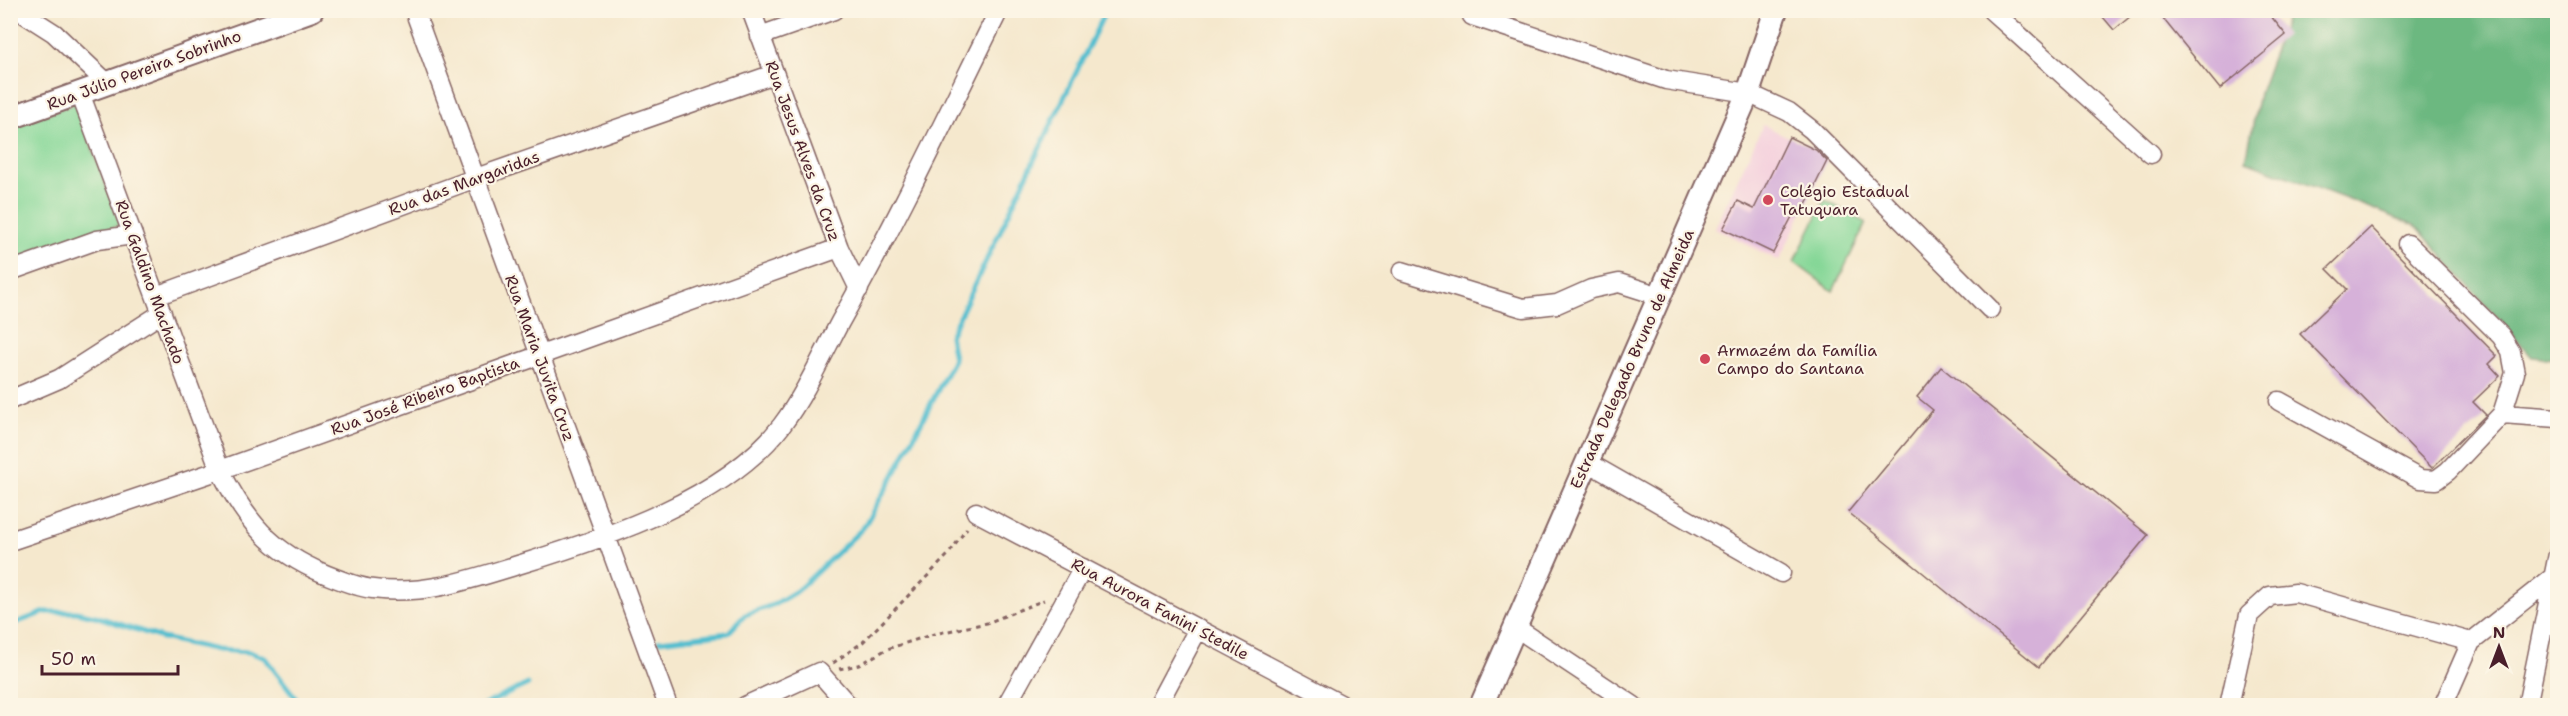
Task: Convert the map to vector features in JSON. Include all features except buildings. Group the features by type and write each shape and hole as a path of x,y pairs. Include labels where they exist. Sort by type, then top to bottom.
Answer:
{"main road":[{"name":"Rua Júlio Pereira Sobrinho","path":"10,118 312,10"},
{"name":"Estrada Delegado Bruno de Almeida","path":"1481,705 1748,93 1776,10"}],"street":[{"path":"18,10 54,33 108,84"},
{"name":"Rua Maria Juvita Cruz","path":"414,10 538,355 668,705"},
{"name":"Rua Jesus Alves da Cruz","path":"751,10 839,248 859,289"},
{"path":"760,36 834,10"},
{"name":"Rua Galdino Machado","path":"80,93 220,470 234,499 248,518 278,549 318,571 344,582 371,589 430,590 606,537 711,486 760,448 781,426 796,403 859,289 999,10"},
{"path":"1991,10 2151,154"},
{"path":"1472,16 1666,81 1748,93 1802,120 1990,309"},
{"name":"Rua das Margaridas","path":"10,400 59,379 159,304 476,178 774,74"},
{"path":"10,271 97,240 133,235"},
{"path":"2278,401 2420,479 2436,480 2448,471 2502,414 2516,373 2511,352 2501,336 2408,244"},
{"name":"Rua José Ribeiro Baptista","path":"10,541 220,470 839,248"},
{"path":"1402,271 1523,308 1557,304 1592,289 1619,283 1660,296"},
{"path":"2502,414 2555,420"},
{"path":"1587,462 1780,573"},
{"name":"Rua Aurora Fanini Stedile","path":"976,512 1198,629 1312,698 1344,705"},
{"path":"2527,705 2558,554"},
{"path":"1006,705 1083,568"},
{"path":"2443,705 2471,642 2553,577"},
{"path":"2229,705 2249,615 2270,596 2296,593 2471,642"},
{"path":"1515,627 1634,705"},
{"path":"1157,705 1198,629"},
{"path":"745,705 819,672 849,705"}],"path":[{"path":"819,672 863,642 948,555 976,512"},
{"path":"819,672 859,665 887,649 934,633 987,623 1072,587"}],"shaded area":[{"name":"Colégio Estadual Tatuquara","path":"1763,125 1829,156 1779,261 1715,228"}],"green space":[{"path":"2289,11 2558,11 2557,359 2532,357 2415,225 2246,161 2259,93"},
{"path":"76,103 120,225 11,264 11,127"},
{"path":"1825,200 1866,223 1833,291 1794,262"}],"waterway":[{"path":"659,641 728,633 745,615 775,604 798,590 863,528 894,475 954,359 950,336 1106,10"},
{"path":"10,625 45,612 76,612 162,638 217,650 249,652 265,658 302,706"},
{"path":"482,706 528,684"}],"place":[{"name":"Colégio Estadual Tatuquara","path":"1768,200"},
{"name":"Armazém da Família Campo do Santana","path":"1705,359"}]}
